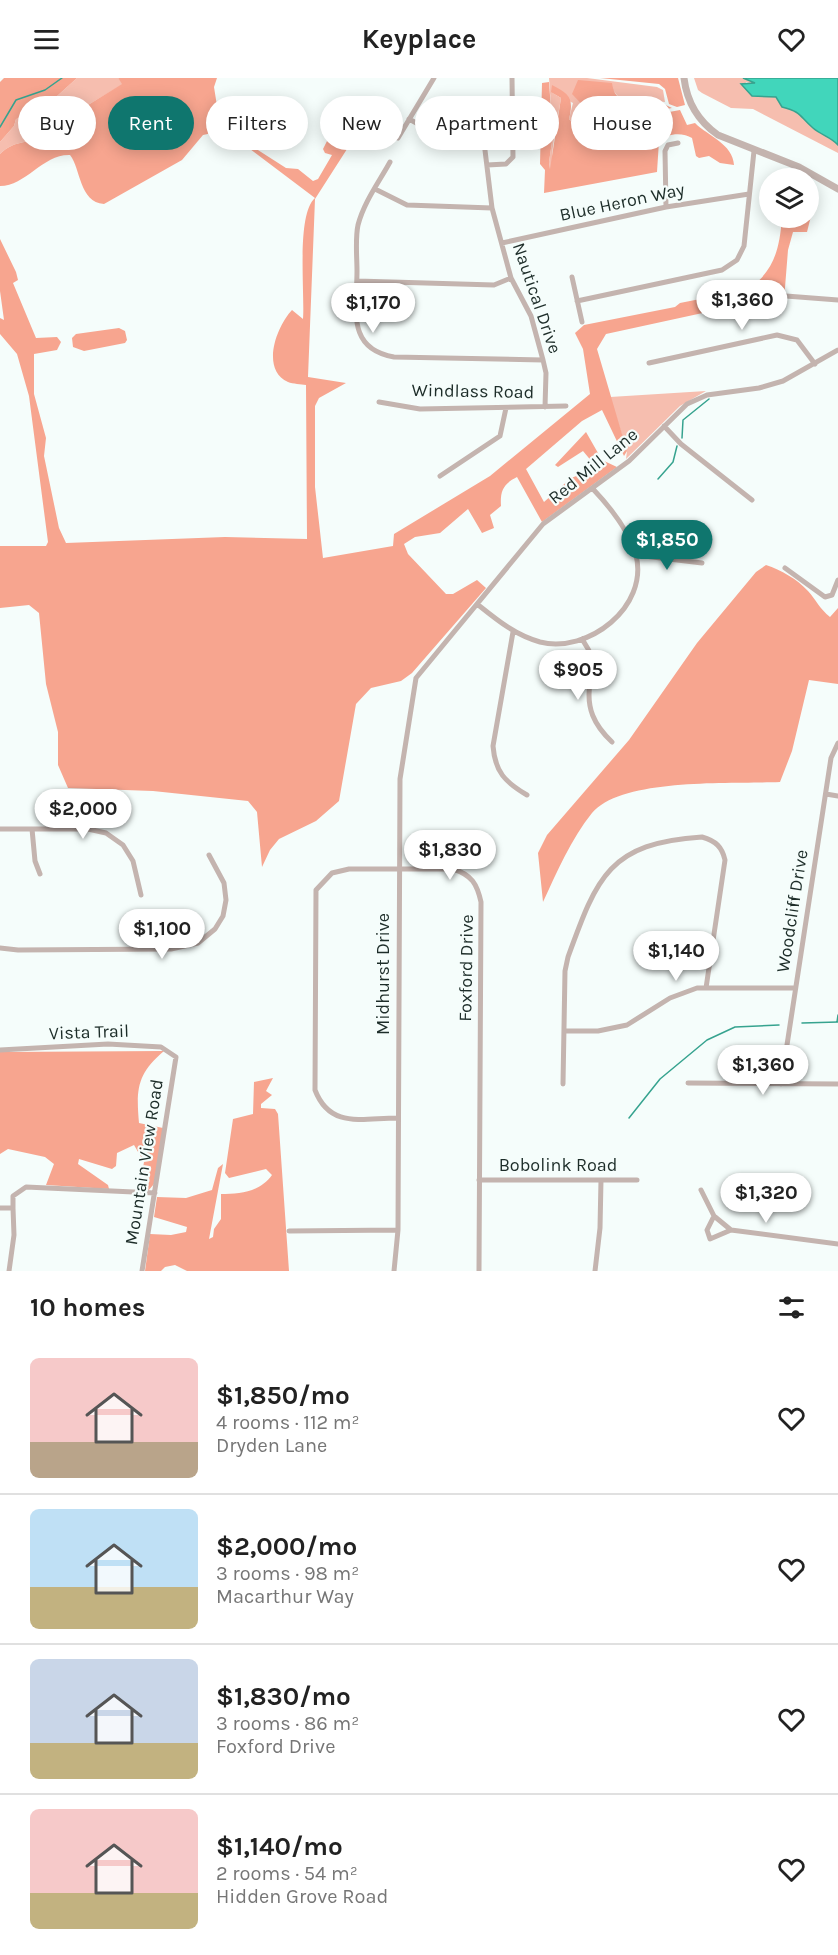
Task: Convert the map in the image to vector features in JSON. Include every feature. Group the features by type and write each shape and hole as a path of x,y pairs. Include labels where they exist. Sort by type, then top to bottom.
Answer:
{"street":[{"path":"403,129 434,78"},
{"path":"487,165 508,163 513,157 512,78"},
{"path":"684,78 690,104 707,127 730,141 799,167 838,189"},
{"name":"Nautical Drive","path":"409,119 431,131 474,134 486,146 492,208 511,278 531,316 546,373 545,407"},
{"path":"666,207 664,157 668,145 678,142"},
{"path":"578,302 730,266 740,256 744,246 754,151"},
{"path":"390,162 366,203 358,226 356,323 370,348 380,354 543,360"},
{"path":"375,189 407,206 492,208"},
{"name":"Blue Heron Way","path":"502,243 666,207 749,194"},
{"path":"572,277 582,322"},
{"path":"357,281 494,285 511,278"},
{"path":"786,296 838,300"},
{"path":"650,363 777,335 798,340 815,364"},
{"name":"Red Mill Lane","path":"416,678 543,524 629,461 695,399 783,381 838,350"},
{"name":"Windlass Road","path":"379,402 420,409 566,406"},
{"path":"440,476 500,436 506,408"},
{"path":"664,426 681,444 752,500"},
{"path":"477,604 513,632 540,642 562,645 582,639 604,628 622,614 634,591 637,572 636,555 627,535 593,489"},
{"path":"636,555 702,563"},
{"path":"785,568 825,597 832,595 838,580"},
{"path":"513,632 494,754 500,775 527,795"},
{"path":"582,639 592,657 594,668 590,685 590,708 598,729 612,742"},
{"name":"Midhurst Drive","path":"394,1271 398,1230 400,779 416,678"},
{"name":"Woodcliff Drive","path":"781,1084 831,758 838,743"},
{"path":"826,794 838,796"},
{"path":"0,829 87,829 106,833 123,845 133,861 141,895"},
{"path":"32,829 35,861 40,874"},
{"path":"563,1084 565,970 593,891 612,866 641,848 702,837 711,839 723,852 725,860 706,988"},
{"path":"0,948 171,949 198,943 215,929 223,916 226,900 224,882 209,855"},
{"name":"Foxford Drive","path":"397,1118 339,1118 321,1107 315,1090 316,890 332,873 349,870 453,869 470,876 479,890 481,902 479,1271"},
{"path":"565,1031 613,1030 636,1021 683,992 706,988 795,988"},
{"name":"Vista Trail","path":"0,1050 108,1044 161,1047 176,1058"},
{"name":"Mountain View Road","path":"142,1271 176,1058"},
{"path":"688,1083 838,1084"},
{"name":"Bobolink Road","path":"479,1180 637,1180"},
{"path":"595,1271 600,1228 601,1180"},
{"path":"9,1271 14,1235 13,1196 26,1187 155,1193"},
{"path":"701,1190 714,1216 731,1230"},
{"path":"0,1208 13,1208"},
{"path":"714,1216 707,1230 710,1239 731,1230 838,1244"},
{"path":"288,1231 398,1230"}],"shaded area":[{"path":"4,78 77,78 57,96 18,96 18,119 0,142 0,82"},
{"path":"77,78 118,78 123,84 96,100 96,96 57,96"},
{"path":"118,78 217,78 214,87 215,96 206,96 206,134 194,146 194,96 108,96 108,150 190,150 182,160 104,204 96,202 85,191 70,155 51,159 18,181 0,186 0,154 13,145 18,144 18,150 96,150 96,100 122,84"},
{"path":"549,78 587,78 657,87 663,90 664,96 618,96 613,90 593,96 571,96 571,102 551,92 558,96 550,96"},
{"path":"600,78 678,78 685,105 673,106 673,96 667,96 665,89 659,84"},
{"path":"694,78 743,78 760,86 746,82 744,87 752,96 776,97 786,108 798,112 813,128 838,145 838,153 753,109 731,108 702,93 698,90"},
{"path":"743,78 838,78 838,145 813,128 797,113 782,107 776,97 752,96 741,84 755,83"},
{"path":"578,80 612,83 617,96 574,96 572,94"},
{"path":"549,82 550,96 542,96 542,83"},
{"path":"552,85 567,94 571,102 569,119 571,121 571,150 658,150 657,172 544,193 545,170 540,164 540,150 551,150 550,169 553,150 559,150 561,98 551,92"},
{"path":"680,110 687,125 695,123 725,146 733,158 734,165 720,163 709,156 699,158 696,156 692,138 673,134 673,111"},
{"path":"18,119 18,144 0,154 0,142 14,126"},
{"path":"251,150 258,150 286,168 298,169 313,181 318,179 332,155 325,153 324,150 346,150 315,199 308,377 346,383 319,398 315,406 315,487 323,558 393,546 394,534 490,476 590,394 583,349 575,333 584,325 675,307 680,303 730,293 740,295 767,272 776,253 781,228 808,228 807,232 793,232 788,250 784,300 721,309 606,334 597,349 627,451 624,456 602,410 582,421 526,469 544,502 571,478 590,471 593,463 583,451 558,467 555,465 586,432 602,460 617,467 542,522 517,477 508,482 502,492 501,506 490,515 494,528 482,533 468,509 440,533 415,537 404,544 408,554 446,594 453,594 477,580 486,588 412,673 401,681 371,688 356,704 339,801 316,821 279,839 270,850 262,867 257,812 248,801 153,791 68,788 58,765 58,732 46,684 39,613 29,605 0,608 0,546 46,546 48,542 29,396 17,354 0,334 0,318 4,320 0,291 0,239 16,272 18,280 13,283 36,338 57,337 61,342 57,350 34,354 34,394 46,438 44,456 59,528 66,543 225,537 307,539 306,385 288,382 280,376 273,358 277,336 286,317 292,310 303,319 303,237 309,207 315,198"},
{"path":"551,150 553,150 553,168 550,169"},
{"path":"119,328 125,331 127,340 125,343 84,351 73,347 72,338 76,334"},
{"path":"706,391 680,406 626,459 627,451 610,397"},
{"path":"766,565 783,572 799,583 830,617 838,608 838,684 809,680 792,751 780,782 680,785 628,793 607,801 592,813 577,834 543,902 538,853 547,835 629,740 697,643 756,572"},
{"path":"164,1051 148,1067 138,1091 139,1123 163,1128 154,1184 148,1191 139,1190 144,1162 134,1145 117,1153 116,1166 112,1169 79,1159 78,1164 108,1185 109,1189 46,1185 54,1164 45,1157 8,1149 0,1154 0,1052"},
{"path":"273,1078 266,1091 272,1095 261,1104 261,1108 275,1109 278,1114 289,1271 187,1271 175,1265 165,1267 161,1271 145,1271 150,1234 171,1235 186,1232 187,1227 154,1217 157,1197 186,1198 212,1190 218,1168 223,1164 209,1239 213,1237 214,1229 221,1219 221,1194 256,1188 272,1175 266,1169 229,1178 225,1173 233,1119 253,1114 254,1082"}],"waterway":[{"path":"0,127 16,100 45,90 62,78"},
{"path":"682,438 683,420 709,399"},
{"path":"658,479 673,462 677,446"},
{"path":"837,1022 838,1015"},
{"path":"802,1023 838,1022"},
{"path":"629,1118 660,1079 707,1040 735,1027 779,1025"}]}
